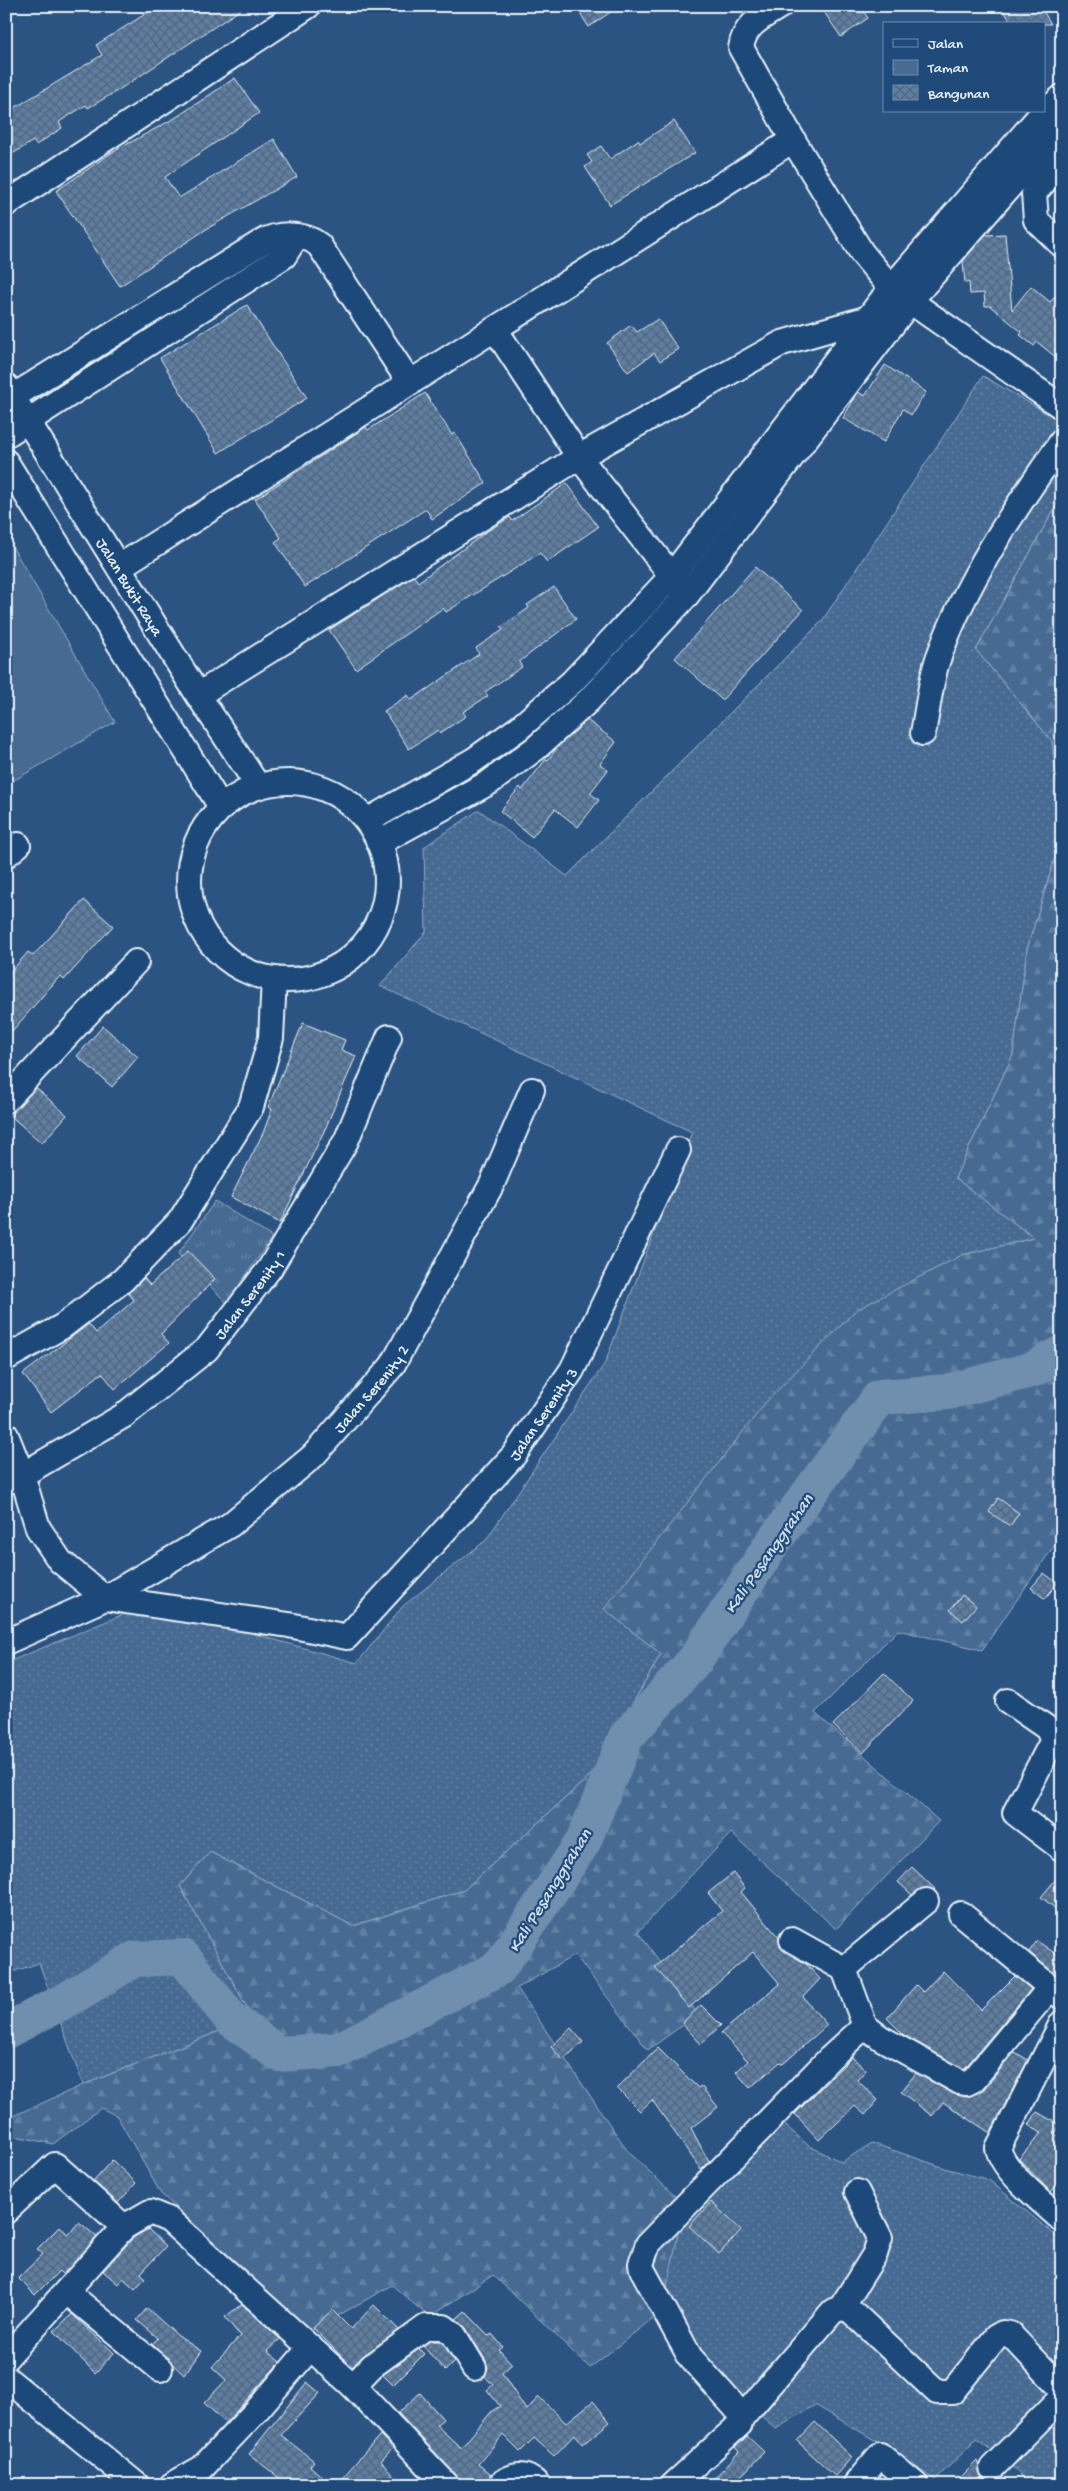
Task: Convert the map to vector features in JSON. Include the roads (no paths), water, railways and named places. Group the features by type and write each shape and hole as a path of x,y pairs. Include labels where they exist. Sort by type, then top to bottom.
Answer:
{"street":[{"path":"6,204 308,6"},
{"path":"780,6 754,22 742,38 741,48 793,140 862,253 901,294 1062,407"},
{"path":"1046,111 1062,97"},
{"path":"380,843 490,782 536,748 588,701 687,595 901,294 1038,118 1045,112"},
{"path":"367,821 474,760 519,728 572,682 671,577 869,318 901,294 1062,126"},
{"path":"119,568 793,140"},
{"path":"1062,162 1034,193 1036,220 1062,245"},
{"path":"8,395 260,243 280,235 311,239 327,255 410,383"},
{"path":"6,435 284,256 296,237"},
{"path":"198,695 579,457 782,343 869,318"},
{"path":"495,329 579,457 671,577 687,595"},
{"name":"Jalan Bukit Raya","path":"8,395 28,422 198,695 258,786"},
{"path":"923,734 937,660 958,610 1004,525 1062,441"},
{"path":"6,462 221,807"},
{"path":"288,781 318,786 345,800 367,821 380,843 387,875 384,907 370,937 348,961 325,973 300,980 274,979 245,970 220,953 202,929 191,901 190,866 200,834 221,807 238,794 258,786 288,781"},
{"path":"6,1100 136,962"},
{"path":"6,1358 63,1326 123,1280 180,1221 251,1107 271,1038 274,979"},
{"name":"Jalan Serenity 1","path":"14,1478 123,1416 207,1350 270,1268 346,1141 389,1037"},
{"name":"Jalan Serenity 2","path":"6,1642 105,1598 230,1526 313,1456 392,1366 492,1184 532,1090"},
{"name":"Jalan Serenity 3","path":"105,1598 289,1625 347,1637 514,1455 572,1370 678,1150"},
{"path":"6,1434 14,1478 38,1528 60,1561 105,1598"},
{"path":"1008,1701 1047,1728 1053,1740 1016,1813 1062,1849"},
{"path":"844,1969 926,1901"},
{"path":"792,1940 844,1969 865,2026 928,2065 960,2082 967,2083 973,2080 1056,1993 961,1914"},
{"path":"1062,2023 998,2148 1002,2160 1009,2168 1062,2220"},
{"path":"742,2418 741,2414 690,2357 642,2269 645,2250 648,2244 817,2072 865,2026"},
{"path":"6,2211 55,2165 124,2227"},
{"path":"841,2308 875,2254 880,2238 857,2192"},
{"path":"137,2485 7,2361 124,2227 150,2212 169,2220 240,2282 353,2386 447,2485"},
{"path":"67,2292 160,2370"},
{"path":"673,2485 740,2424 742,2418 833,2311 841,2308 850,2310 937,2392 952,2392 996,2337 1003,2334 1010,2334 1062,2389"},
{"path":"353,2386 372,2366 426,2327 444,2327 454,2335 474,2368"},
{"path":"172,2485 202,2468 257,2410 310,2348"},
{"path":"992,2468 1062,2397"},
{"path":"855,2485 880,2455 916,2485"},
{"path":"500,2485 508,2478 521,2475 532,2479 538,2485"}],"waterway":[{"name":"Kali Pesanggrahan","path":"6,2031 68,1999 135,1959 183,1957 231,2019 279,2054 339,2050 499,1968 583,1842 626,1737 695,1660 774,1541 880,1397 948,1392 1034,1369 1062,1353"}]}
